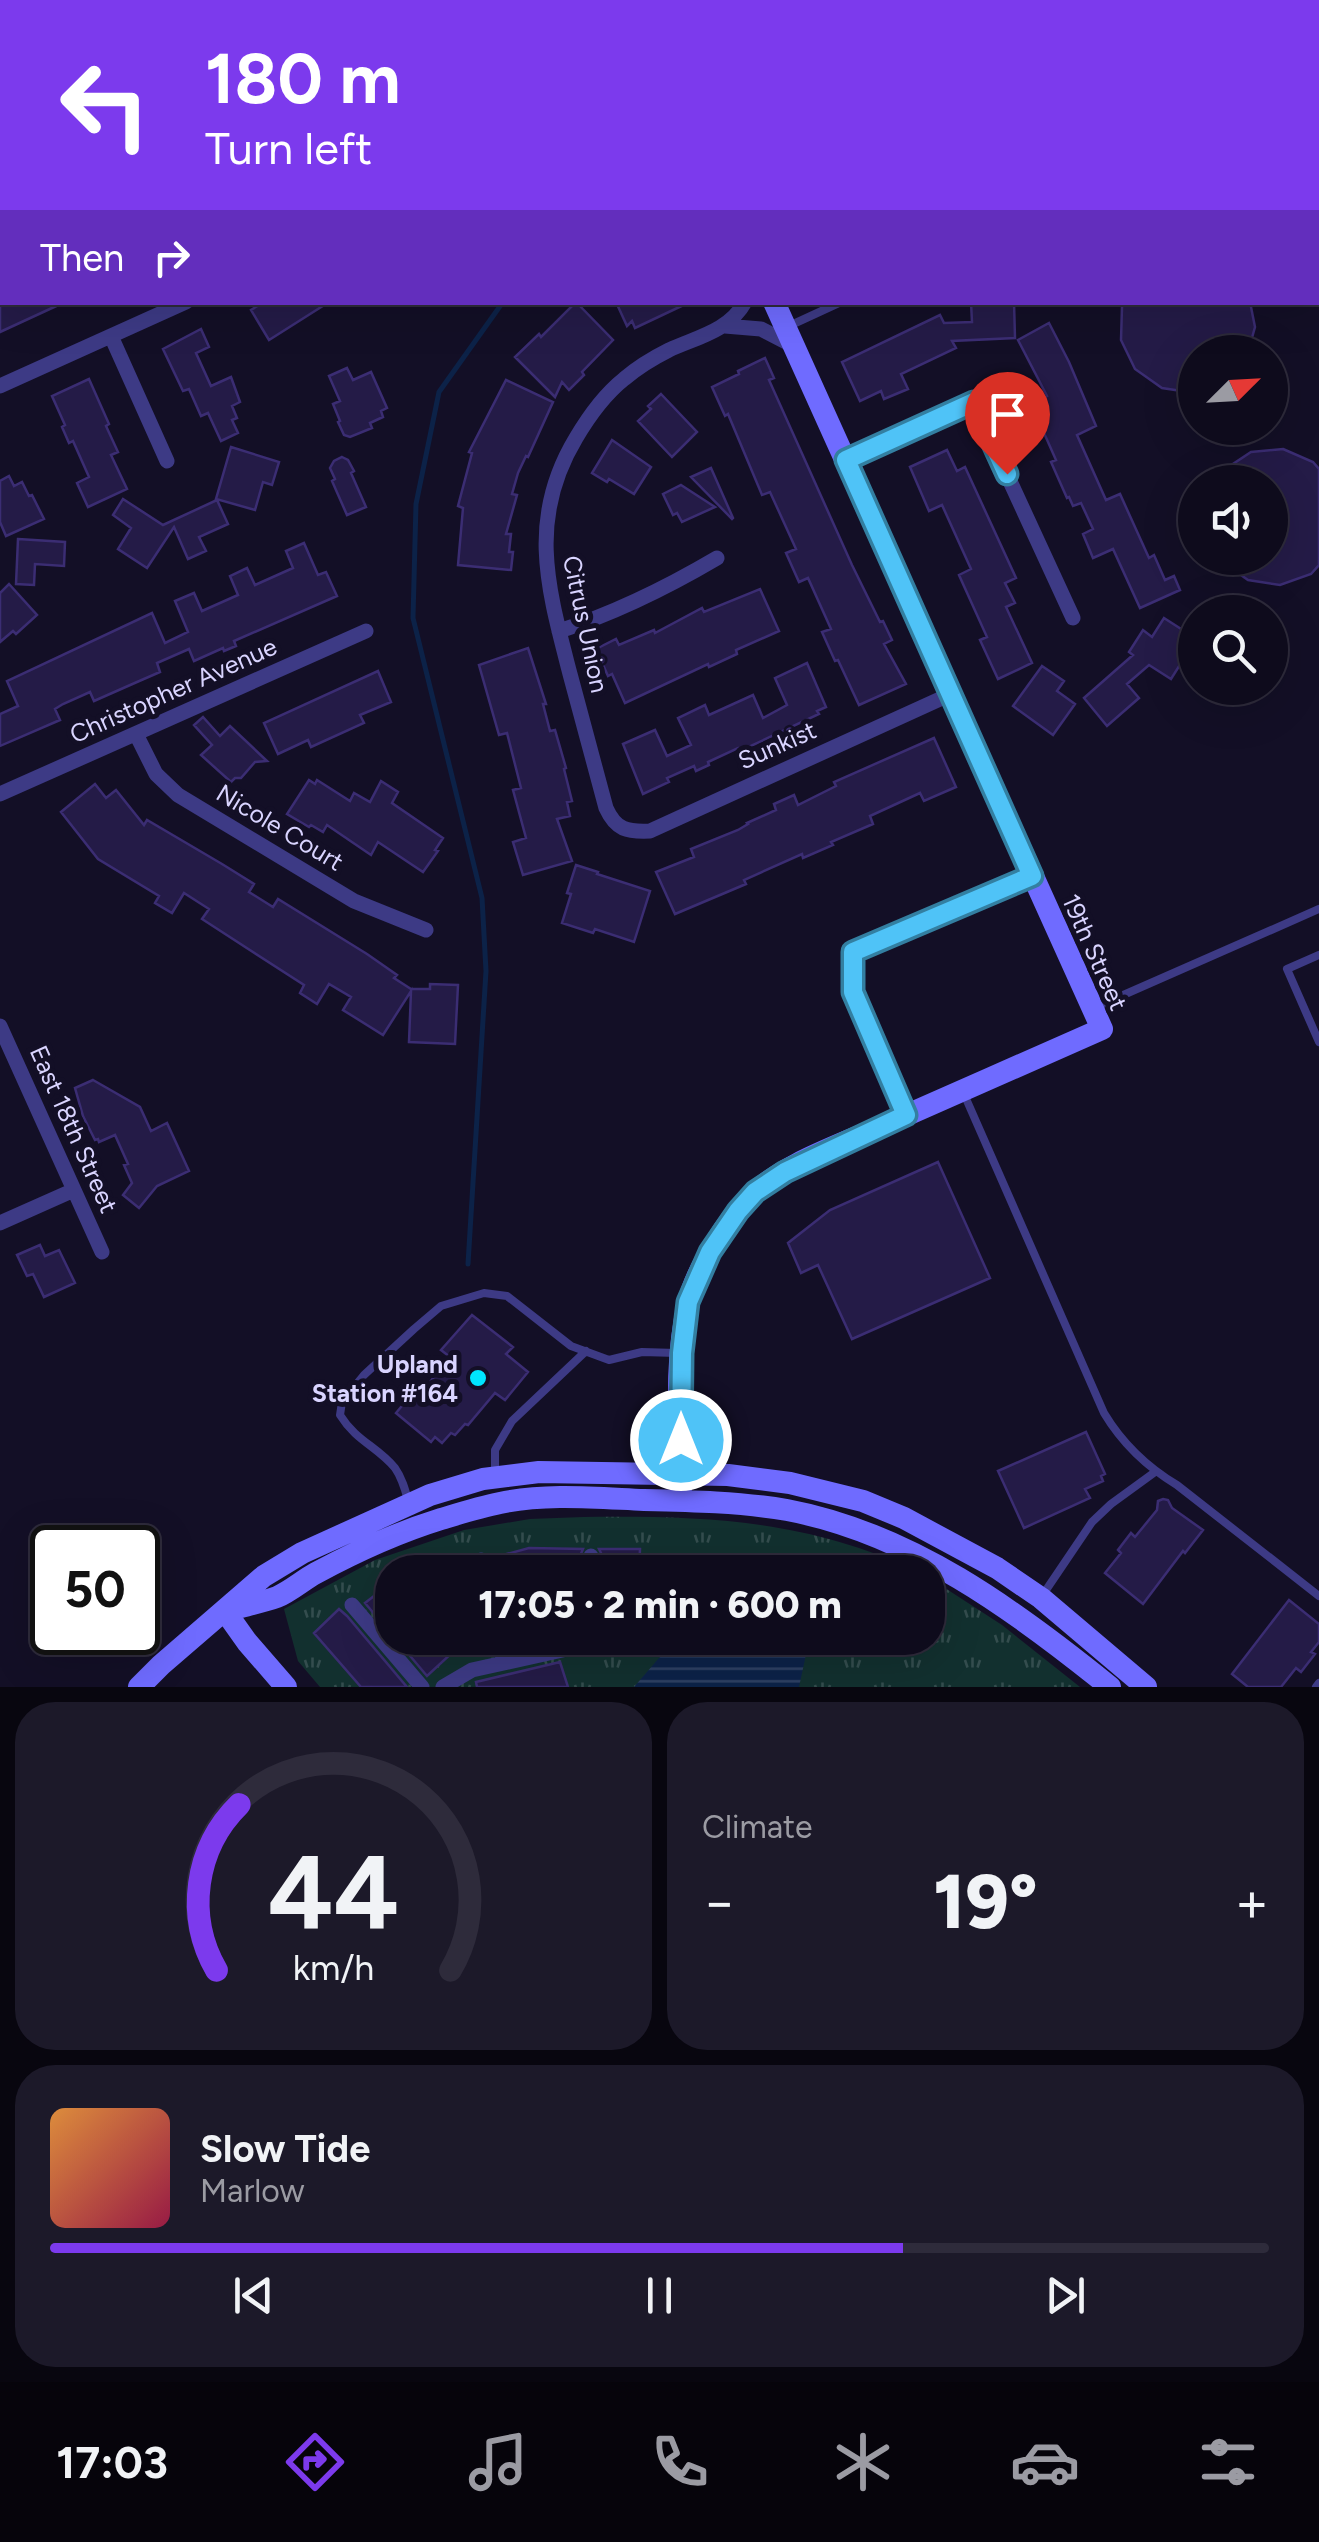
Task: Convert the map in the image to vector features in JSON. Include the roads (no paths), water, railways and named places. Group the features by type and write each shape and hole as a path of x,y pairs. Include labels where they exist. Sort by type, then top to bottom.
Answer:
{"main road":[{"name":"19th Street","path":"681,1501 682,1353 688,1302 710,1252 738,1211 755,1192 785,1172 1102,1029 775,305"},
{"path":"139,1687 264,1576 302,1553 430,1495 494,1478 539,1472 728,1475 790,1483 863,1501 957,1544 1041,1598 1146,1687"},
{"path":"225,1612 279,1596 314,1574 399,1534 502,1503 541,1498 724,1502 786,1510 892,1542 981,1592 1110,1687"},
{"path":"225,1612 286,1687"}],"street":[{"path":"0,386 179,305"},
{"name":"Citrus Union","path":"622,828 612,821 606,808 550,598 544,552 546,516 567,452 592,412 622,380 645,363 725,326 743,305"},
{"path":"725,326 761,329 790,337"},
{"path":"110,336 167,461"},
{"path":"846,460 974,402 1073,618"},
{"path":"559,631 632,604 717,558"},
{"name":"Christopher Avenue","path":"0,794 366,630"},
{"name":"Sunkist","path":"622,828 650,830 951,694"},
{"name":"Nicole Court","path":"136,734 156,774 178,795 354,900 426,930"},
{"name":"East 18th Street","path":"0,1026 102,1252"},
{"path":"0,1224 74,1190"},
{"path":"352,1605 422,1687"},
{"path":"502,1655 504,1662"},
{"path":"443,1687 472,1670 536,1655"}],"lane":[{"path":"790,337 837,305"},
{"path":"906,1115 853,992 853,952 1032,876"},
{"path":"1092,1009 1319,910"},
{"path":"1319,954 1287,969 1319,1042"},
{"path":"962,1090 1114,1430 1156,1472 1319,1596"},
{"path":"409,1504 402,1479 393,1466 349,1430 340,1414 342,1402 364,1375 441,1306 484,1294 508,1296 572,1346 608,1360 642,1352 682,1353"},
{"path":"494,1478 495,1450 512,1421 586,1351"},
{"path":"1041,1598 1092,1522 1156,1472"}],"water":[{"path":"806,1655 799,1687 634,1687 659,1658"}],"waterway":[{"path":"468,1264 486,971 482,898 413,618 416,504 439,392 501,305"}],"place":[{"name":"Upland Station #164","path":"478,1378"}]}
